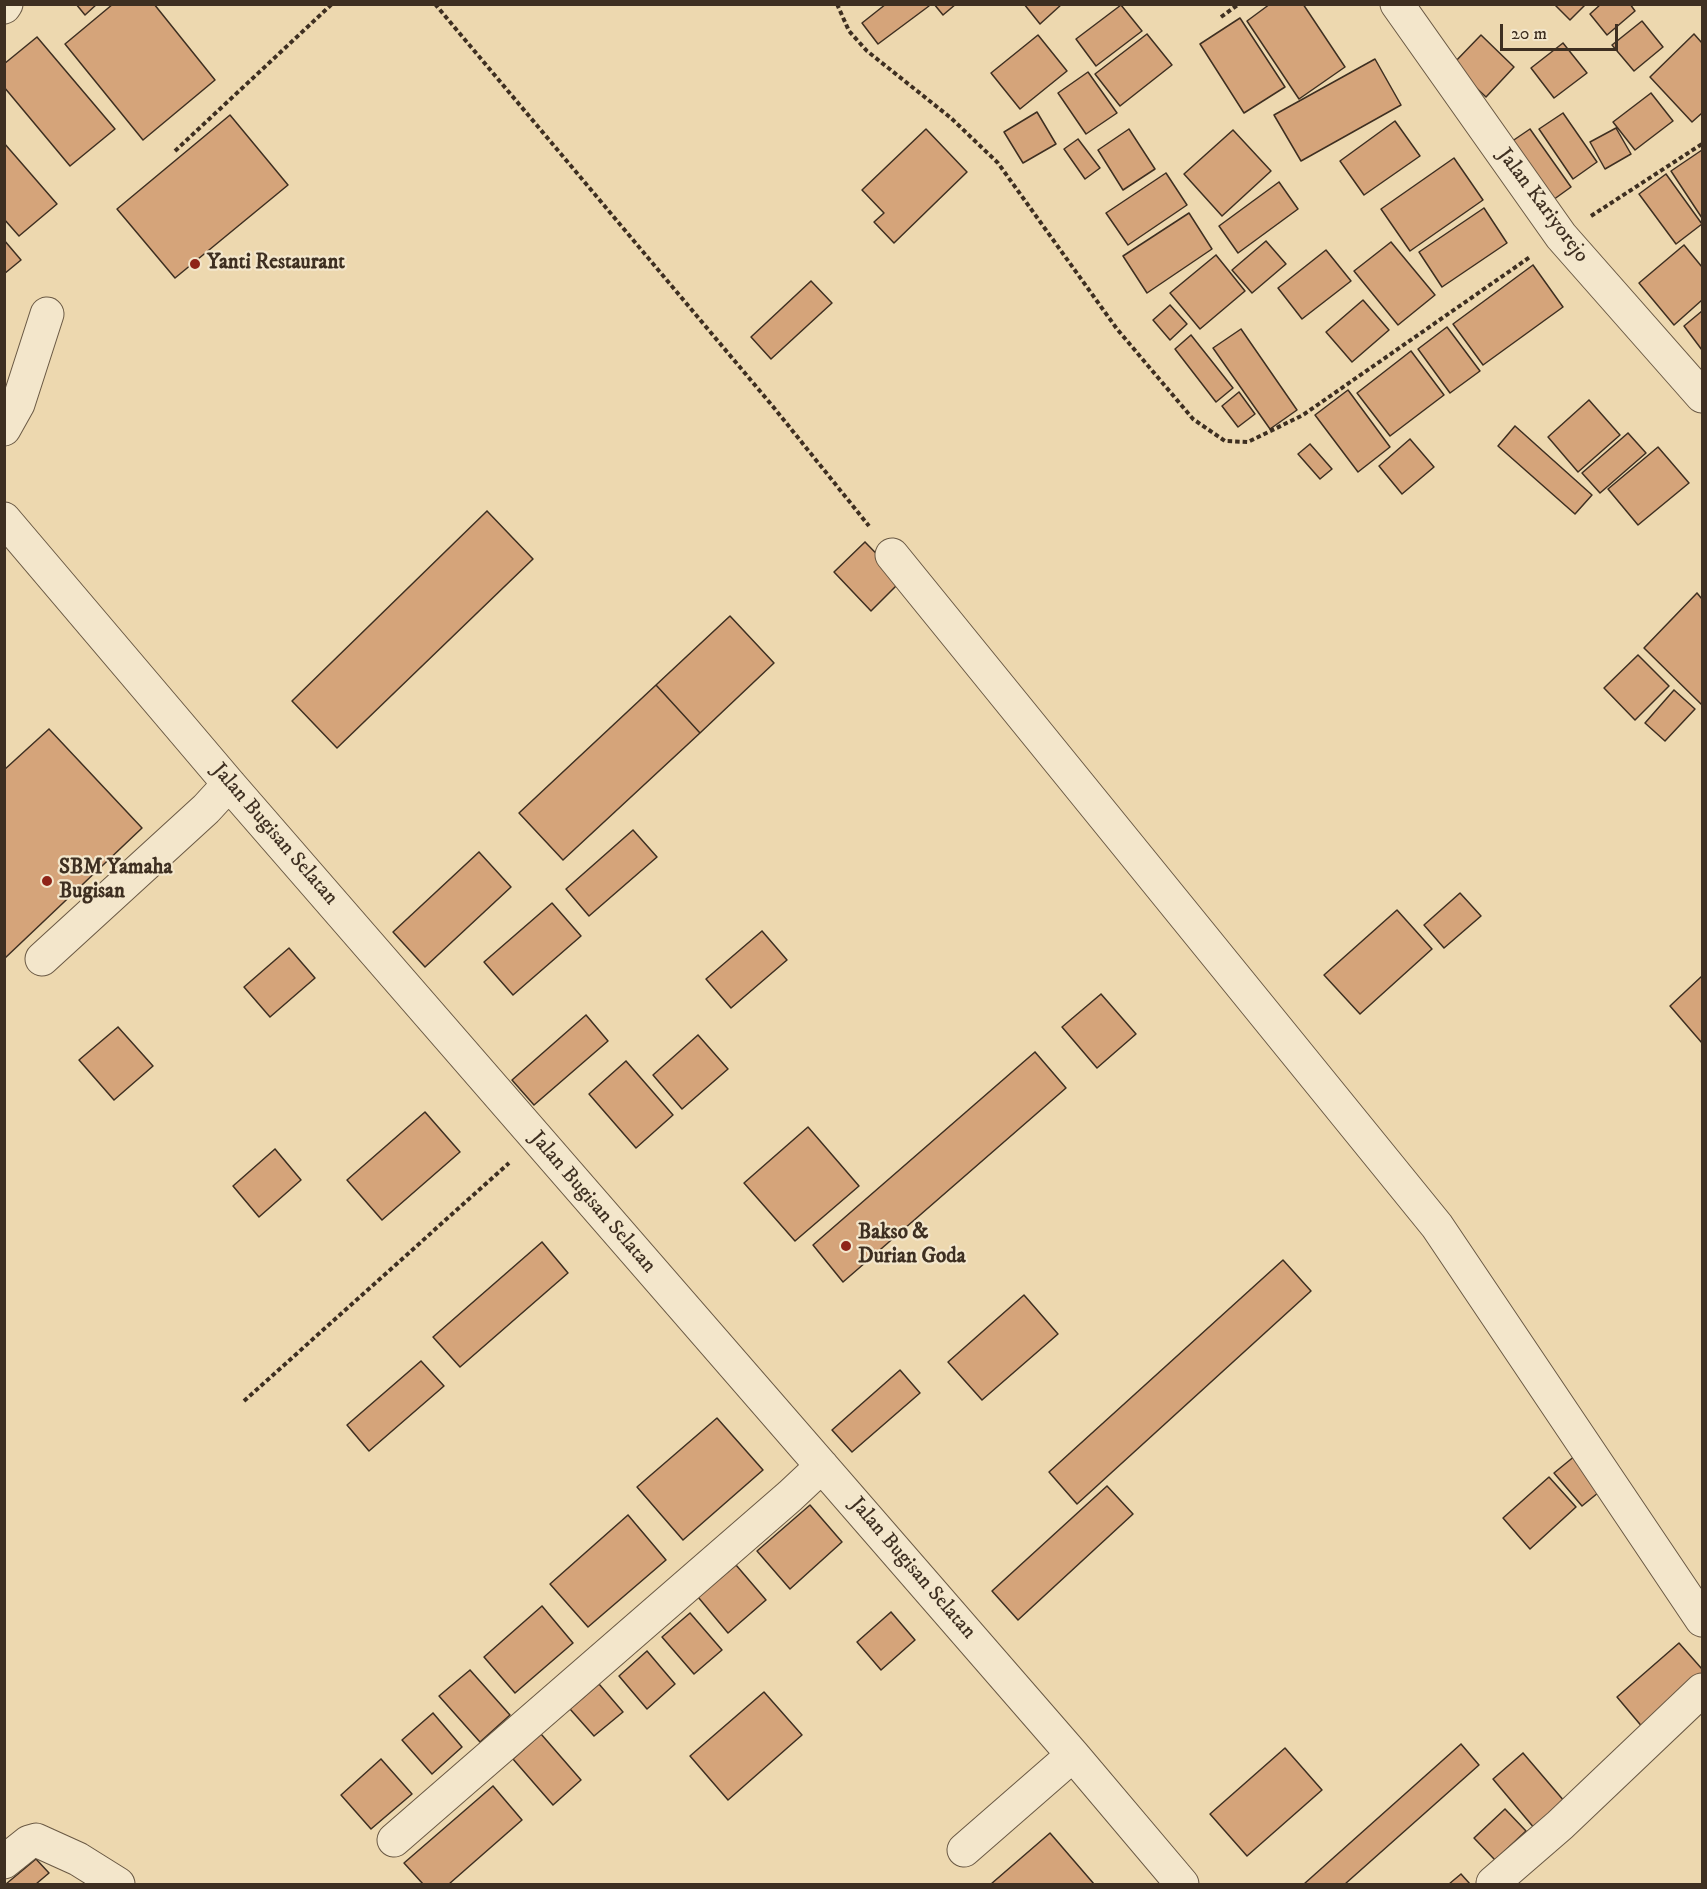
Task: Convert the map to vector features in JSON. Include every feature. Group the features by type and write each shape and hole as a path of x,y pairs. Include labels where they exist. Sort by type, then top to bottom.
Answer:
{"street":[{"name":"Jalan Kariyorejo","path":"1396,4 1561,236 1702,396"},
{"path":"4,429 18,404 47,314"},
{"name":"Jalan Bugisan Selatan","path":"4,519 230,784 1073,1755 1182,1884"},
{"path":"892,555 1437,1226 1702,1620"},
{"path":"42,959 206,809 230,784"},
{"path":"394,1839 822,1466"},
{"path":"1493,1882 1560,1825 1702,1690"},
{"path":"963,1850 1073,1755"},
{"path":"4,1862 28,1842 36,1840 78,1859 118,1884"}],"path":[{"path":"175,151 332,4"},
{"path":"435,4 775,408 892,555"},
{"path":"837,4 849,31 867,51 951,118 998,163 1117,329 1193,419 1225,441 1248,442 1303,415 1561,236 1702,144"},
{"path":"1221,17 1239,4"},
{"path":"244,1401 537,1138"}],"building":[{"path":"76,4 97,4 85,15"},
{"path":"113,4 154,4 215,80 143,140 65,44"},
{"path":"886,4 928,4 929,6 878,44 862,23"},
{"path":"934,4 956,4 943,15"},
{"path":"1024,4 1062,4 1040,24"},
{"path":"1270,4 1303,4 1345,67 1299,99 1247,21"},
{"path":"1554,4 1586,4 1570,20"},
{"path":"1601,4 1630,4 1635,11 1607,35 1590,14"},
{"path":"1121,5 1142,31 1096,66 1076,39"},
{"path":"1240,18 1285,87 1244,113 1200,44"},
{"path":"1642,21 1663,47 1634,71 1612,45"},
{"path":"1147,34 1172,65 1120,106 1095,74"},
{"path":"1694,34 1702,43 1702,113 1692,122 1650,77"},
{"path":"1038,35 1067,71 1020,109 991,73"},
{"path":"1481,35 1514,67 1486,97 1452,65"},
{"path":"37,37 115,129 70,166 4,87 4,64"},
{"path":"1563,43 1587,73 1554,98 1531,68"},
{"path":"1375,59 1401,105 1301,161 1274,115"},
{"path":"1088,72 1117,113 1086,134 1058,93"},
{"path":"1651,93 1673,121 1635,150 1613,122"},
{"path":"1037,112 1056,144 1023,163 1004,132"},
{"path":"1563,113 1597,162 1573,179 1539,129"},
{"path":"230,115 288,185 175,278 117,209"},
{"path":"1395,121 1420,156 1364,195 1340,161"},
{"path":"1616,128 1631,154 1605,169 1590,142"},
{"path":"926,129 967,172 894,243 874,222 884,213 862,190"},
{"path":"1129,129 1155,169 1123,190 1098,150"},
{"path":"1530,129 1571,187 1546,205 1505,146"},
{"path":"1233,130 1271,171 1222,216 1184,174"},
{"path":"1078,139 1100,168 1085,179 1064,149"},
{"path":"4,143 57,204 19,236 4,219"},
{"path":"1702,150 1702,218 1671,171"},
{"path":"1454,158 1483,200 1410,251 1381,209"},
{"path":"1166,173 1187,205 1128,245 1106,213"},
{"path":"1666,174 1702,224 1676,244 1639,194"},
{"path":"1279,182 1298,209 1238,253 1219,226"},
{"path":"1484,208 1507,243 1442,287 1419,252"},
{"path":"1189,213 1212,249 1147,293 1123,256"},
{"path":"4,240 21,260 4,274"},
{"path":"1266,241 1286,264 1252,293 1232,270"},
{"path":"1391,242 1435,295 1398,325 1354,271"},
{"path":"1684,245 1702,267 1702,300 1674,325 1639,283"},
{"path":"1326,250 1351,281 1302,319 1278,288"},
{"path":"1216,255 1245,291 1200,329 1170,293"},
{"path":"1533,265 1563,307 1483,365 1453,324"},
{"path":"811,281 832,303 771,359 751,337"},
{"path":"1363,300 1389,330 1352,362 1326,332"},
{"path":"1170,305 1187,324 1170,340 1153,320"},
{"path":"1702,311 1702,350 1684,326"},
{"path":"1447,327 1480,371 1450,393 1418,349"},
{"path":"1241,329 1297,410 1270,429 1213,348"},
{"path":"1191,335 1233,388 1216,402 1175,349"},
{"path":"1411,351 1444,395 1390,436 1357,393"},
{"path":"1348,390 1390,447 1358,472 1315,415"},
{"path":"1239,392 1255,414 1238,427 1222,406"},
{"path":"1589,400 1620,435 1578,472 1548,437"},
{"path":"1515,426 1592,495 1575,514 1498,446"},
{"path":"1628,433 1646,453 1600,493 1582,473"},
{"path":"1410,439 1434,467 1402,494 1379,466"},
{"path":"1310,444 1332,469 1320,479 1298,454"},
{"path":"1658,447 1689,483 1638,525 1608,489"},
{"path":"487,511 533,559 337,748 292,701"},
{"path":"865,542 902,580 871,611 834,572"},
{"path":"1697,593 1702,599 1702,705 1644,648"},
{"path":"730,616 774,663 700,733 656,685"},
{"path":"1638,655 1669,686 1635,720 1604,688"},
{"path":"656,685 700,733 563,860 519,813"},
{"path":"1674,690 1695,709 1665,741 1645,723"},
{"path":"49,729 142,828 4,959 4,770"},
{"path":"633,830 657,857 589,916 566,889"},
{"path":"479,852 511,887 425,967 393,932"},
{"path":"1460,893 1481,916 1444,948 1424,925"},
{"path":"552,903 581,936 513,995 484,962"},
{"path":"1397,910 1432,949 1360,1014 1324,975"},
{"path":"762,931 787,960 731,1008 706,979"},
{"path":"289,948 315,978 270,1017 244,987"},
{"path":"1702,976 1702,1043 1670,1006"},
{"path":"1101,994 1136,1034 1097,1068 1062,1027"},
{"path":"586,1015 608,1041 534,1105 512,1080"},
{"path":"118,1027 153,1066 114,1100 79,1060"},
{"path":"698,1035 728,1069 682,1109 653,1075"},
{"path":"1035,1052 1066,1088 843,1282 813,1245"},
{"path":"626,1061 673,1115 636,1148 589,1094"},
{"path":"425,1112 460,1152 382,1220 347,1180"},
{"path":"808,1127 859,1186 795,1241 744,1183"},
{"path":"275,1149 301,1180 259,1217 233,1186"},
{"path":"542,1242 568,1273 460,1367 433,1337"},
{"path":"1283,1260 1311,1291 1077,1504 1049,1472"},
{"path":"1024,1295 1058,1334 982,1400 948,1362"},
{"path":"421,1361 444,1386 369,1451 347,1425"},
{"path":"900,1370 920,1393 852,1452 832,1430"},
{"path":"717,1418 763,1470 683,1540 637,1487"},
{"path":"1576,1455 1604,1488 1582,1506 1554,1473"},
{"path":"1549,1477 1576,1507 1530,1549 1503,1518"},
{"path":"1107,1486 1133,1514 1018,1620 992,1591"},
{"path":"810,1505 842,1542 790,1589 757,1551"},
{"path":"628,1515 666,1560 588,1627 550,1584"},
{"path":"736,1565 766,1600 728,1633 698,1597"},
{"path":"542,1606 573,1643 515,1693 484,1657"},
{"path":"891,1612 915,1640 881,1670 857,1642"},
{"path":"690,1613 722,1650 694,1674 662,1637"},
{"path":"1679,1643 1702,1669 1702,1678 1644,1729 1617,1697"},
{"path":"647,1651 675,1684 647,1709 619,1676"},
{"path":"470,1670 510,1715 480,1742 439,1696"},
{"path":"599,1684 623,1712 594,1736 570,1709"},
{"path":"764,1692 802,1735 728,1800 690,1756"},
{"path":"433,1713 462,1747 432,1774 402,1740"},
{"path":"541,1734 581,1780 553,1805 513,1759"},
{"path":"1461,1744 1479,1765 1345,1884 1304,1884"},
{"path":"1285,1748 1322,1790 1247,1856 1210,1814"},
{"path":"1523,1753 1565,1802 1535,1829 1493,1779"},
{"path":"381,1759 412,1794 371,1829 341,1795"},
{"path":"493,1786 522,1820 449,1884 423,1884 404,1863"},
{"path":"1505,1809 1526,1831 1495,1860 1474,1838"},
{"path":"1050,1833 1094,1884 991,1884"},
{"path":"36,1859 49,1873 36,1884 6,1884"},
{"path":"1461,1874 1470,1884 1449,1884"}],"place":[{"name":"Yanti Restaurant","path":"195,264"},
{"name":"SBM Yamaha Bugisan","path":"47,881"},
{"name":"Bakso & Durian Goda","path":"846,1246"}]}
